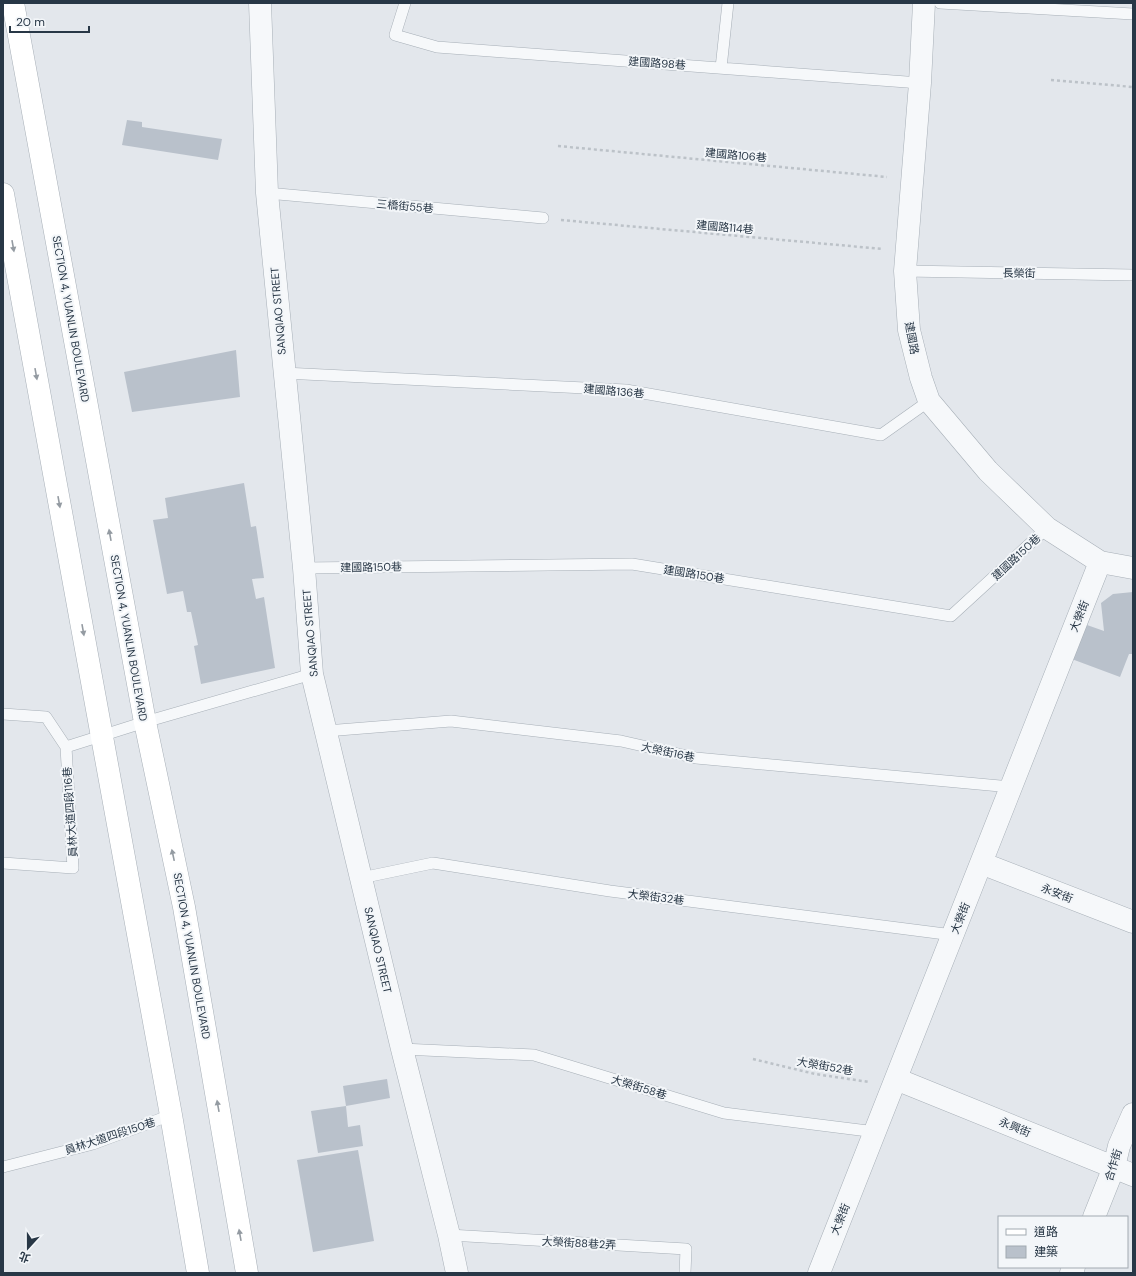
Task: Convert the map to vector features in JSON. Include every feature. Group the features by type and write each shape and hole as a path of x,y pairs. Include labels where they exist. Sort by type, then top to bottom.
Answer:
{"main road":[{"name":"SECTION 4, YUANLIN BOULEVARD","path":"13,3 145,722 184,907 247,1273"},
{"path":"3,194 171,1115 198,1273"}],"street":[{"name":"SANQIAO STREET","path":"260,3 267,193 304,568 312,674 457,1273"},
{"name":"建國路","path":"924,3 920,83 905,261 909,330 920,378 929,401 988,471 1047,528 1100,562 1133,568"},
{"name":"大榮街","path":"819,1273 1100,562"},
{"name":"永安街","path":"981,863 1133,922"},
{"name":"永興街","path":"895,1082 1124,1171"},
{"name":"合作街","path":"1095,1216 1124,1171 1119,1146 1133,1114"}],"lane":[{"name":"建國路98巷","path":"404,3 395,35 437,47 920,83"},
{"path":"721,68 728,3"},
{"path":"940,3 1133,14"},
{"name":"三橋街55巷","path":"267,193 543,218"},
{"name":"長榮街","path":"905,261 1133,275"},
{"name":"建國路136巷","path":"284,373 626,390 882,435 929,401"},
{"name":"建國路150巷","path":"304,568 632,564 951,616 1047,528"},
{"path":"3,714 46,717 66,747 145,722 312,674"},
{"name":"大榮街16巷","path":"326,731 451,721 621,741 696,758 1011,787"},
{"name":"員林大道四段116巷","path":"3,863 73,868 66,747"},
{"name":"大榮街32巷","path":"361,878 433,863 610,891 953,935"},
{"name":"大榮街58巷","path":"402,1049 534,1055 724,1113 876,1132"},
{"name":"員林大道四段150巷","path":"3,1167 93,1144 171,1115"},
{"name":"大榮街88巷2弄","path":"449,1235 686,1249 685,1273"}],"path":[{"path":"1051,80 1133,87"},
{"name":"建國路106巷","path":"558,146 912,180"},
{"name":"建國路114巷","path":"543,218 905,261"},
{"name":"大榮街52巷","path":"754,1059 815,1074 895,1082"}],"building":[{"path":"127,120 142,122 142,127 222,139 218,160 122,145"},
{"path":"236,350 240,397 132,412 124,372"},
{"path":"244,483 251,527 256,526 264,578 252,579 256,599 264,597 275,668 201,684 194,646 198,645 191,612 187,612 183,591 167,594 153,520 168,518 165,498"},
{"path":"1133,592 1133,654 1129,654 1120,677 1069,658 1087,625 1104,631 1101,603 1113,594"},
{"path":"387,1079 390,1098 346,1106 343,1086"},
{"path":"346,1106 348,1127 360,1125 363,1146 318,1153 311,1111"},
{"path":"358,1150 374,1241 313,1252 297,1160"}]}
